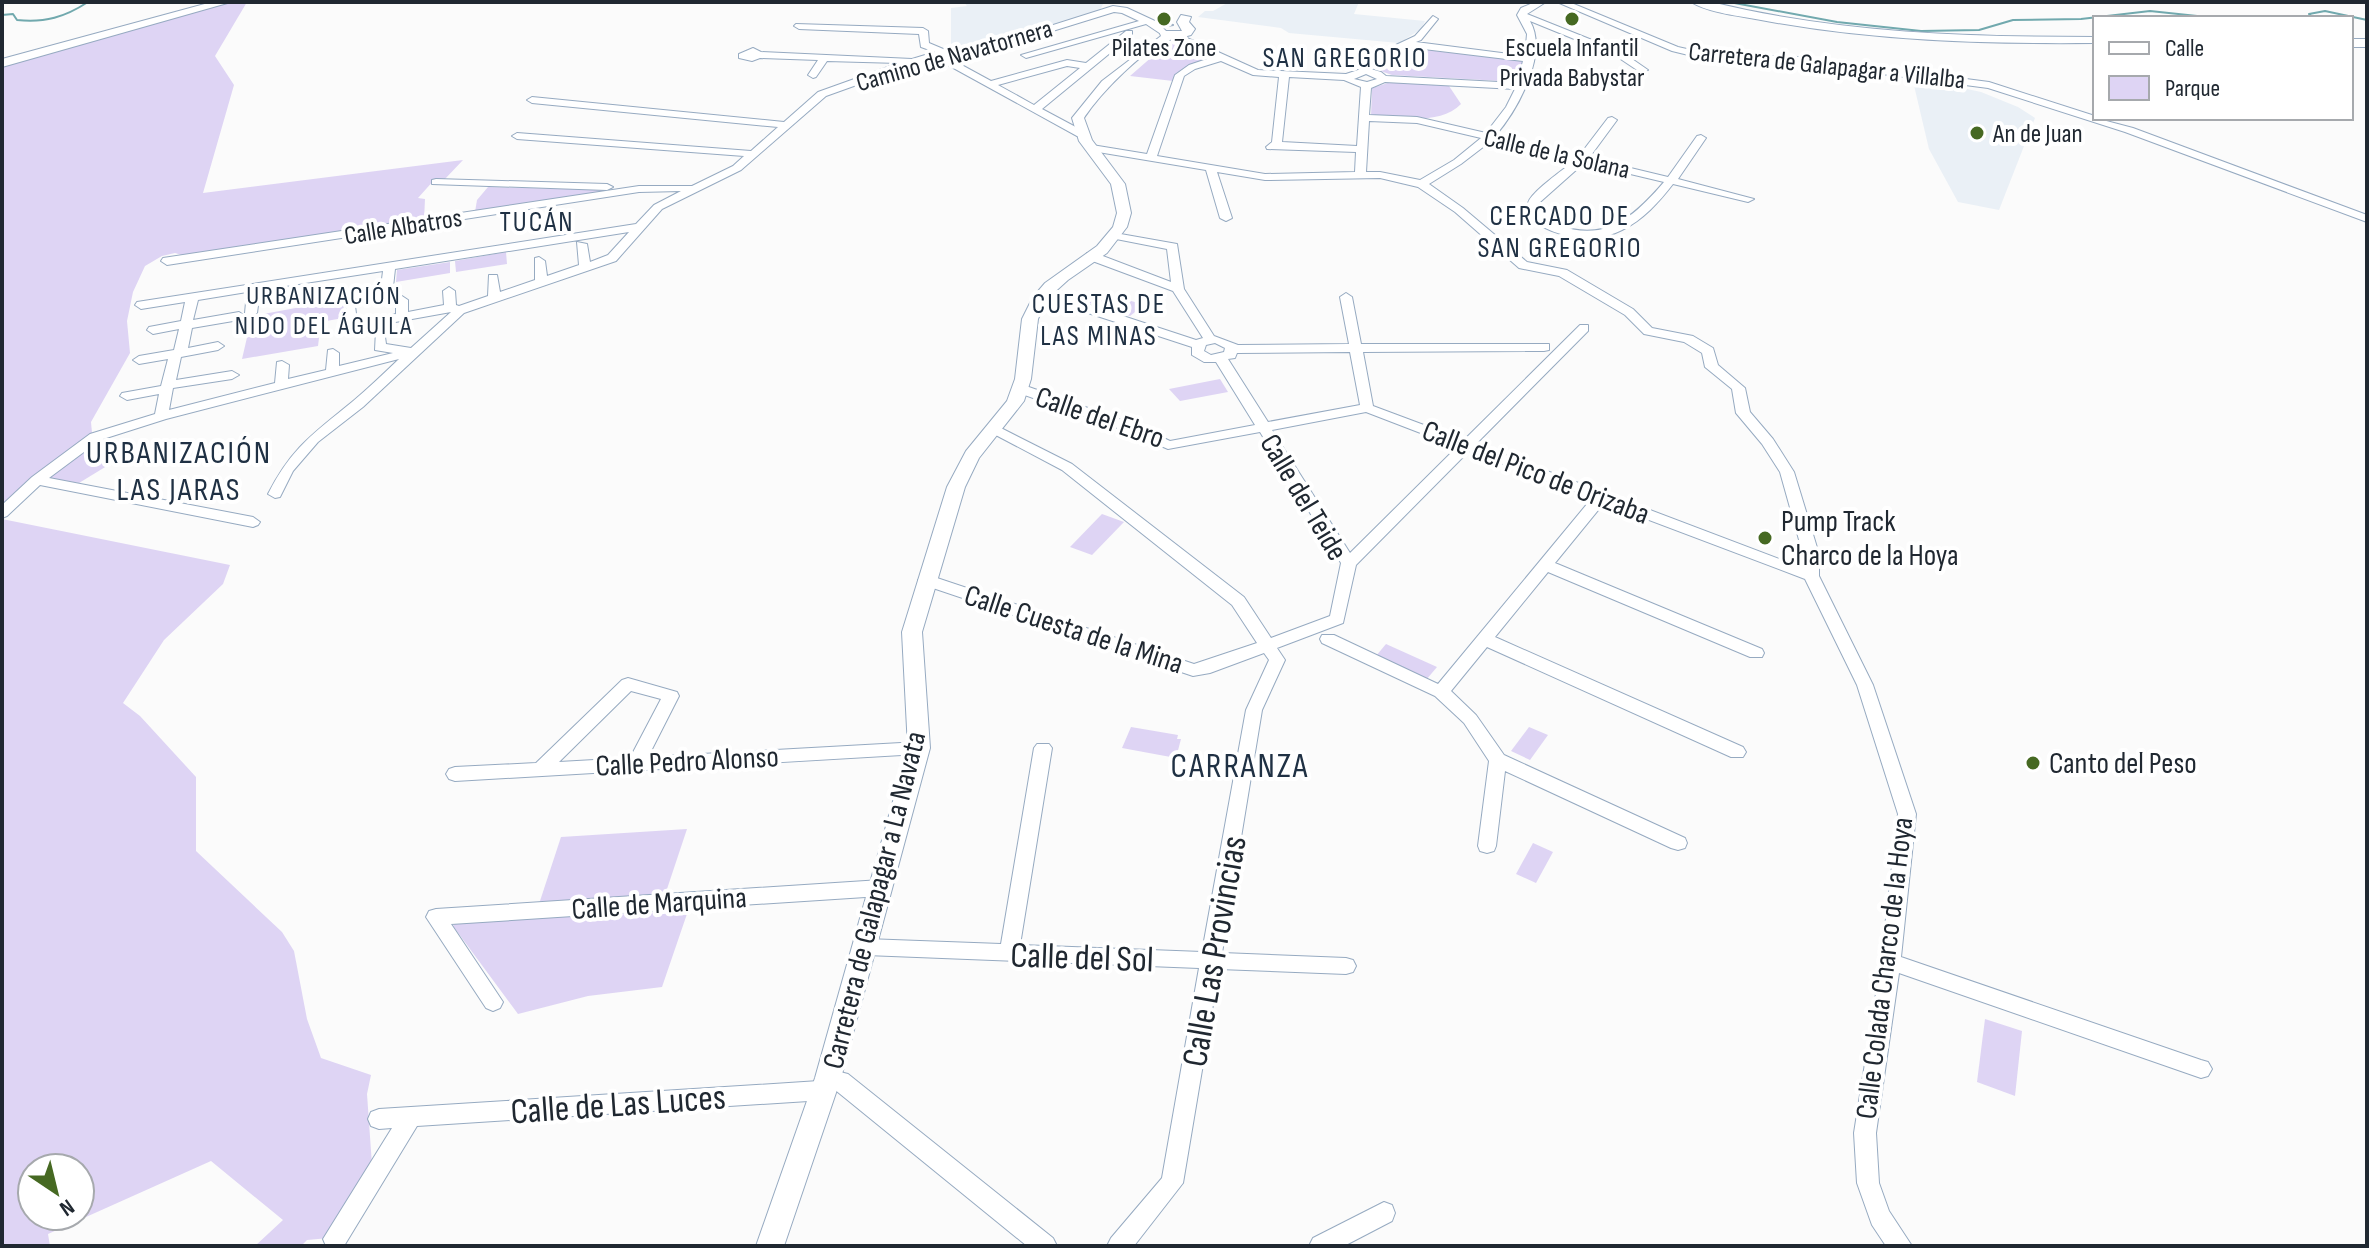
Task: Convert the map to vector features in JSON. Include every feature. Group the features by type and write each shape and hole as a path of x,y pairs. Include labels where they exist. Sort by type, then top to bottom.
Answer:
{"main road":[{"path":"2,63 225,2"},
{"path":"1697,2 1774,21 1881,36 1975,41 2093,40"},
{"path":"1115,236 1124,212 1121,187 1084,134 1089,101 1196,6"},
{"name":"Carretera de Galapagar a La Navata","path":"770,1246 826,1084 919,748 921,720 911,655 912,632 957,483 975,452 1015,402 1021,389 1027,328 1043,294 1115,236"}],"street":[{"path":"1522,15 1524,10 1542,2"},
{"name":"Carretera de Galapagar a Villalba","path":"1561,2 1675,49 1701,56 1725,60 1798,60 1989,85 2093,119"},
{"name":"Camino de Navatornera","path":"275,494 301,451 326,427 358,404 455,309 612,258 658,207 737,168 822,94 915,61 1014,40 1113,9 1124,10 1171,30 1256,73 1348,77"},
{"path":"799,26 923,31 924,45 1035,109 1084,134 1151,157 1277,178 1380,175 1422,184 1462,160 1489,137 1512,110 1522,86 1533,35 1522,15"},
{"path":"1522,15 1619,54 1643,70"},
{"path":"1366,71 1367,62 1418,38 1433,19"},
{"path":"856,39 862,29"},
{"path":"1026,55 1171,30"},
{"path":"1035,109 1129,33"},
{"path":"1406,44 1528,59"},
{"path":"759,55 825,57 846,53 915,61"},
{"path":"813,75 825,57"},
{"path":"1151,157 1180,75 1192,67 1222,57"},
{"path":"991,84 1067,63 1087,66"},
{"path":"1383,79 1378,84 1366,85 1353,82 1348,77 1366,71 1383,79 1522,86"},
{"path":"1284,75 1280,145 1361,149"},
{"path":"1360,175 1366,85"},
{"path":"532,100 785,125"},
{"name":"Calle de la Solana","path":"1365,118 1417,120 1748,199"},
{"path":"1612,120 1581,159 1535,199 1532,206 1541,221 1569,232 1602,234 1627,226 1672,181 1701,138"},
{"name":"Carretera de Galapagar a Villalba","path":"2098,120 2367,219"},
{"path":"517,136 754,154"},
{"path":"1210,167 1226,218"},
{"path":"436,182 693,188"},
{"name":"Calle Colada Charco de la Hoya","path":"1422,184 1459,210 1523,265 1563,273 1629,312 1638,325 1648,331 1688,339 1708,351 1712,367 1738,388 1743,413 1768,442 1787,472 1811,554 1811,576 1865,685 1907,814 1891,962 1865,1133 1868,1183 1880,1217 1900,1246"},
{"path":"639,189 680,194"},
{"name":"Calle Albatros","path":"167,261 639,189"},
{"path":"141,305 640,227"},
{"path":"1115,236 1173,246 1178,289 1204,342 1199,355 1356,348 1544,347 1561,351"},
{"path":"581,244 585,267"},
{"path":"1091,256 1178,289"},
{"path":"539,261 541,281"},
{"path":"387,287 389,266"},
{"path":"343,287 345,273"},
{"path":"493,278 494,296"},
{"path":"298,294 300,280"},
{"path":"153,330 245,314 254,287"},
{"path":"351,309 351,326 373,330 402,316 455,309 449,291"},
{"path":"1043,294 1204,342 1223,340 1227,354"},
{"path":"161,416 192,297"},
{"path":"1346,297 1367,408"},
{"path":"402,300 402,316"},
{"path":"1349,563 1584,328"},
{"path":"373,330 380,347 412,352"},
{"path":"139,360 218,346"},
{"path":"2,513 37,480 95,437 161,416 412,352"},
{"path":"332,374 333,353"},
{"name":"Calle del Teide","path":"1227,354 1263,428 1349,563 1337,619 1267,645"},
{"path":"281,387 282,365"},
{"path":"127,396 232,370 228,399"},
{"name":"Calle del Ebro","path":"1021,389 1131,428 1168,445 1367,408"},
{"name":"Calle del Pico de Orizaba","path":"1367,408 1811,576"},
{"path":"995,429 1067,467 1238,601 1267,645"},
{"path":"37,480 253,522"},
{"path":"1441,692 1601,497"},
{"path":"1338,546 1351,550 1364,548"},
{"path":"1545,565 1756,653"},
{"name":"Calle Cuesta de la Mina","path":"926,580 1181,668 1204,669 1267,645"},
{"path":"1328,639 1441,692 1470,719 1498,760 1678,843"},
{"path":"1484,639 1737,752"},
{"name":"Calle Las Provincias","path":"1119,1246 1172,1183 1254,710 1277,660 1267,645"},
{"path":"541,769 628,684 671,696 635,764"},
{"name":"Calle Pedro Alonso","path":"455,774 919,748"},
{"path":"1009,953 1043,748"},
{"path":"1487,846 1498,760"},
{"name":"Calle de Marquina","path":"493,1002 436,917 881,888"},
{"name":"Calle del Sol","path":"866,947 1346,966"},
{"path":"1891,962 2201,1069"},
{"path":"826,1084 840,1081 1045,1246"},
{"name":"Calle de Las Luces","path":"379,1119 826,1084"},
{"path":"335,1239 411,1116"},
{"path":"1321,1246 1384,1213"}],"shaded area":[{"path":"964,2 1103,4 1100,10 1011,38 951,49 951,8 967,6"},
{"path":"1229,2 1359,2 1354,14 1425,21 1421,29 1399,43 1289,33 1281,28 1198,17"},
{"name":"An de Juan","path":"1912,77 1981,92 2018,107 2035,118 1999,210 1958,202 1929,149"}],"green space":[{"path":"229,2 247,2 215,56 234,85 203,193 463,160 445,179 435,179 418,198 425,199 424,220 185,256 175,253 162,256 145,266 133,292 127,321 130,353 91,422 92,433 33,478 2,507 2,65"},
{"path":"1169,42 1185,44 1210,58 1183,69 1173,81 1130,76"},
{"path":"1399,49 1523,61 1519,82 1392,75 1372,68 1373,62"},
{"path":"1391,82 1449,86 1461,104 1452,111 1431,118 1371,116 1372,88"},
{"path":"488,187 610,190 475,212 477,200"},
{"path":"506,252 507,264 456,272 455,261"},
{"path":"450,262 450,273 396,282 397,270"},
{"path":"1103,292 1144,305 1130,316 1089,303"},
{"path":"344,299 343,318 321,322 318,346 242,359 252,316"},
{"path":"1220,379 1228,392 1180,401 1169,389"},
{"path":"100,440 133,450 79,483 49,478"},
{"path":"1102,514 1124,522 1092,555 1070,547"},
{"path":"2,519 230,565 223,584 164,640 123,703 140,716 196,777 196,851 282,932 294,951 307,1019 321,1058 371,1075 367,1094 372,1165 329,1238 307,1240 301,1246 255,1246 283,1220 211,1161 96,1213 96,1152 16,1152 16,1232 52,1232 48,1234 50,1246 2,1246"},
{"path":"1386,644 1437,667 1426,680 1376,656"},
{"path":"1131,727 1178,735 1177,739 1181,739 1176,758 1122,748"},
{"path":"1529,727 1548,735 1530,760 1511,751"},
{"path":"687,829 665,895 539,904 561,837"},
{"path":"1533,843 1553,852 1536,883 1516,874"},
{"path":"689,908 662,987 588,996 518,1014 453,926 456,922"},
{"path":"1985,1019 2022,1031 2015,1096 1977,1082"}],"waterway":[{"path":"2,15 13,14 17,20 46,20 71,12 88,2"},
{"path":"1729,2 1837,22 1921,31 1979,30 2013,20 2093,18"},
{"path":"2107,16 2150,11 2197,16"},
{"path":"2311,16 2309,14 2325,11 2348,16"},
{"path":"2353,17 2367,20"}],"place":[{"name":"Pilates Zone","path":"1164,19"},
{"name":"Escuela Infantil Privada Babystar","path":"1572,19"},
{"name":"An de Juan","path":"1977,133"},
{"name":"Pump Track Charco de la Hoya","path":"1765,538"},
{"name":"Canto del Peso","path":"2033,763"}],"district":[{"name":"SAN GREGORIO","path":"1345,57"},
{"name":"TUCÁN","path":"537,221"},
{"name":"CERCADO DE SAN GREGORIO","path":"1560,231"},
{"name":"URBANIZACIÓN NIDO DEL ÁGUILA","path":"324,310"},
{"name":"CUESTAS DE LAS MINAS","path":"1099,319"},
{"name":"URBANIZACIÓN LAS JARAS","path":"179,470"},
{"name":"CARRANZA","path":"1240,765"}]}
